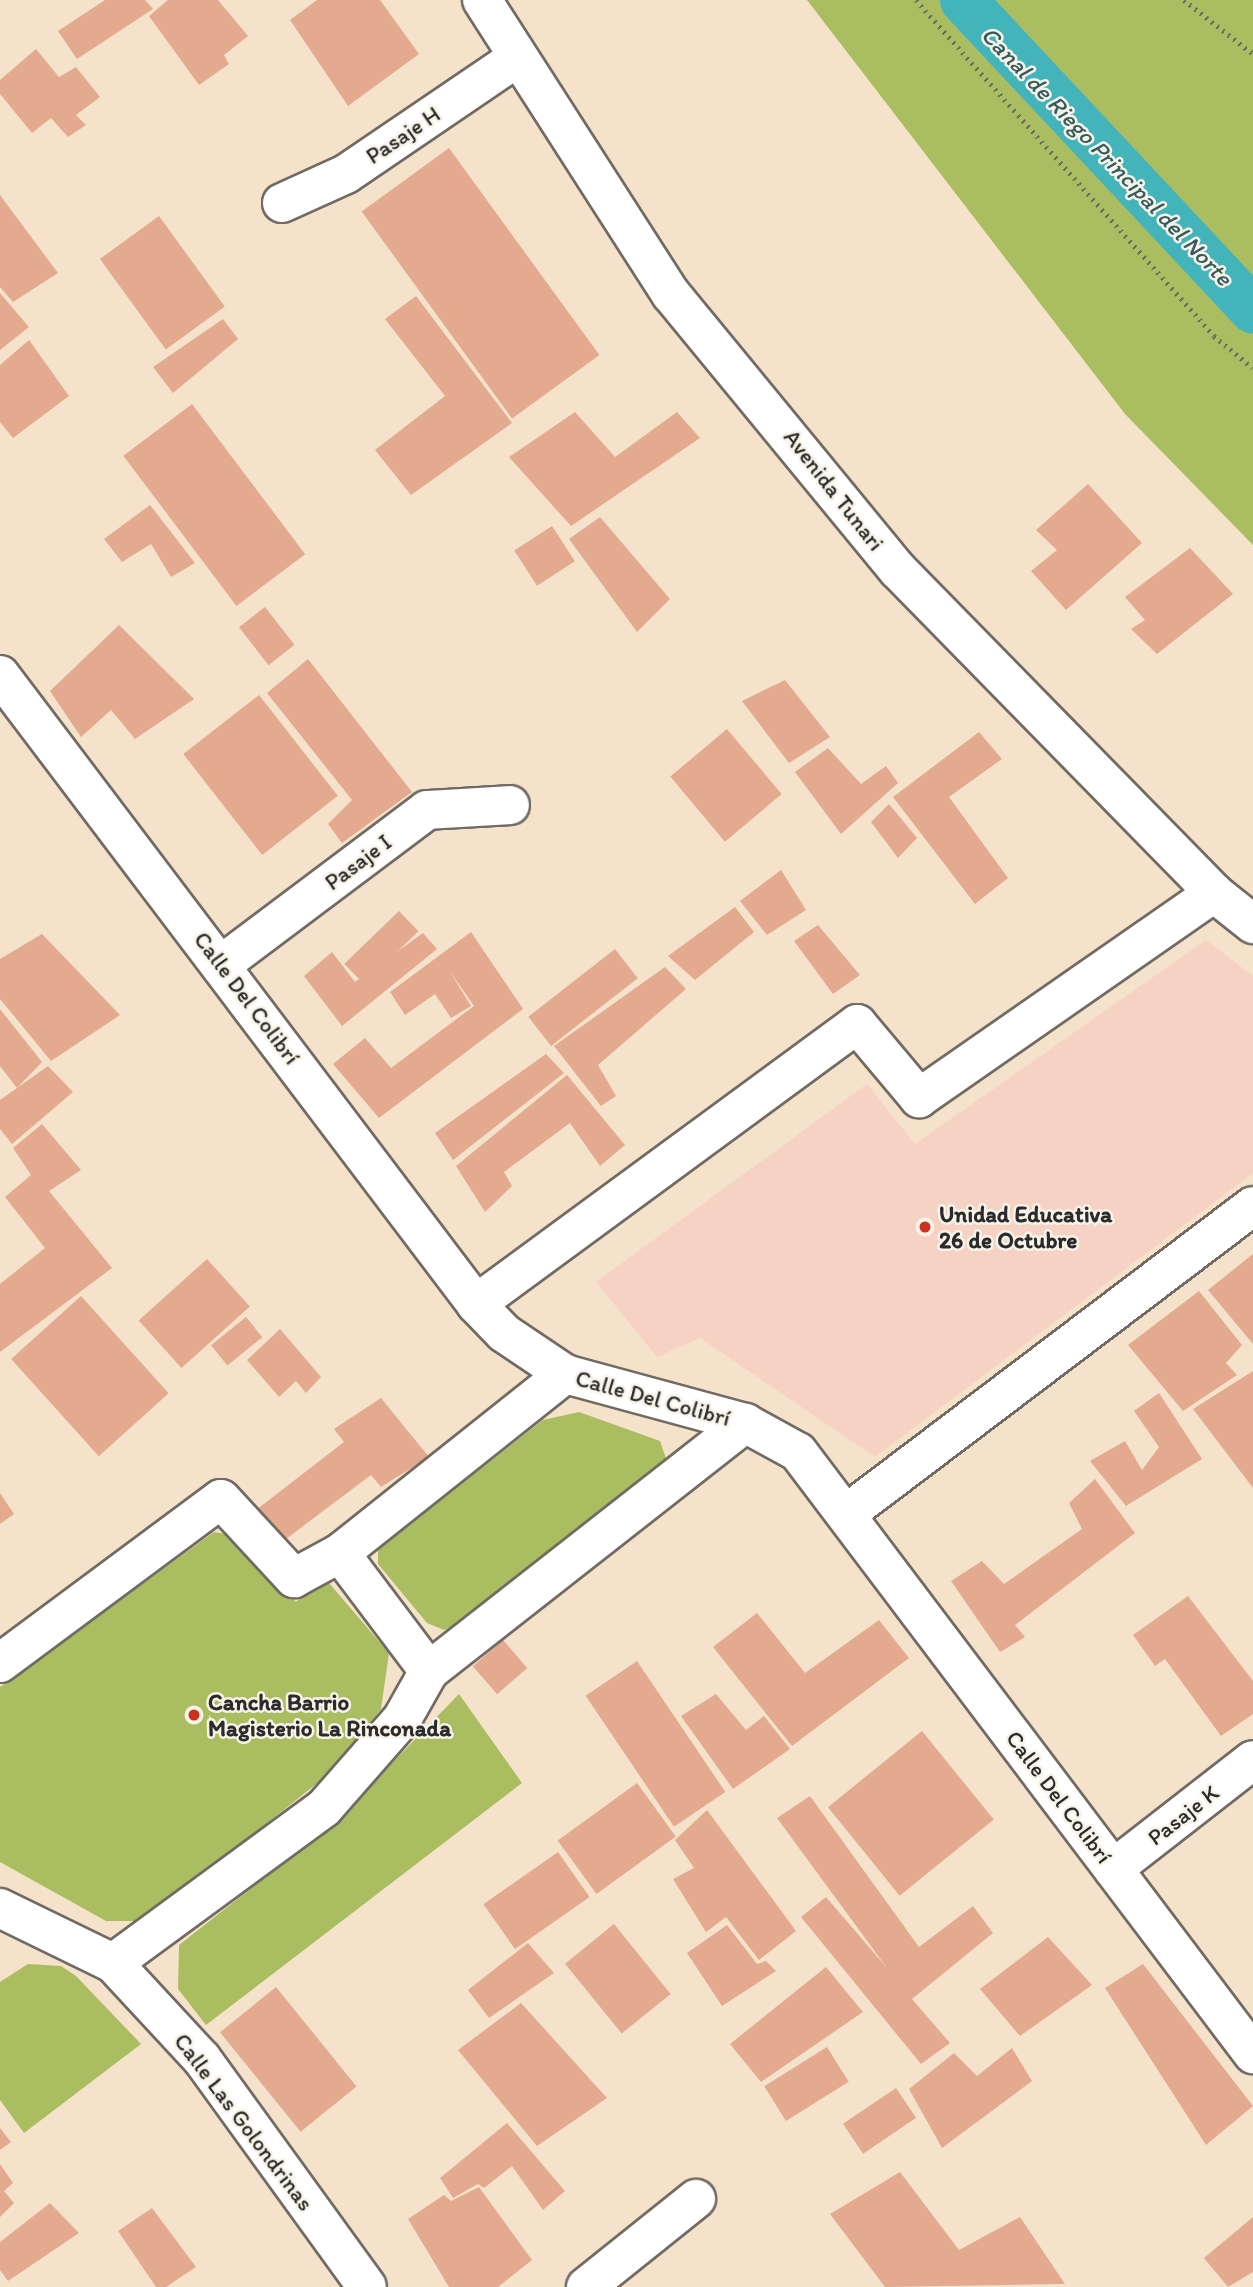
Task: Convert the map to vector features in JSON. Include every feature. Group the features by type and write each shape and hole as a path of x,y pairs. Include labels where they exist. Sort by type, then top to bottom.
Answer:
{"street":[{"name":"Avenida Tunari","path":"482,0 671,294 898,570 1214,893 1253,924"},
{"name":"Pasaje H","path":"282,203 346,174 517,58"},
{"name":"Calle Del Colibrí","path":"0,675 222,964 476,1304 504,1333 565,1374 745,1423 798,1452 1253,2054"},
{"name":"Pasaje I","path":"222,964 428,810 510,805"},
{"path":"476,1304 857,1024 919,1098 1214,893"},
{"path":"846,1514 1253,1206"},
{"path":"0,1663 221,1499 294,1578 340,1553 565,1374"},
{"path":"113,1963 324,1808 402,1719 429,1671 745,1423"},
{"path":"340,1553 429,1671"},
{"name":"Pasaje K","path":"1113,1869 1253,1760"},
{"path":"0,1944 15,1915"},
{"name":"Calle Las Golondrinas","path":"15,1915 113,1963 202,2059 367,2287"},
{"path":"586,2287 696,2199"}],"path":[{"path":"916,0 1214,335 1253,368"},
{"path":"1184,0 1253,54"}],"shaded area":[{"name":"Unidad Educativa 26 de Octubre","path":"1206,940 1253,976 1253,1173 875,1457 700,1338 657,1357 596,1282 867,1084 915,1144"}],"green space":[{"path":"807,0 1253,0 1253,545 1125,414"},
{"path":"579,1412 660,1441 668,1464 456,1626 444,1630 427,1623 378,1564 378,1549 543,1420"},
{"path":"214,1532 231,1535 296,1602 314,1584 329,1583 389,1653 381,1709 325,1777 158,1910 140,1921 106,1921 0,1862 0,1687"},
{"path":"459,1694 522,1783 206,2025 178,1989 179,1945 332,1825"},
{"path":"28,1964 61,1966 76,1976 141,2044 24,2133 0,2100 0,1982"}],"building":[{"path":"105,0 145,0 153,9 77,59 58,31"},
{"path":"168,0 218,0 248,36 224,55 229,64 199,85 149,16"},
{"path":"317,0 380,0 419,54 348,106 290,20"},
{"path":"36,49 59,77 76,67 100,97 76,115 86,125 68,137 51,118 32,133 0,94 0,80"},
{"path":"449,148 599,355 512,419 362,211"},
{"path":"0,195 58,273 13,302 0,287"},
{"path":"159,216 225,307 166,350 100,259"},
{"path":"0,293 29,327 0,350"},
{"path":"416,296 512,423 411,495 375,450 445,396 385,319"},
{"path":"223,319 238,339 173,393 153,367"},
{"path":"29,340 69,396 13,438 0,422 0,365"},
{"path":"192,404 305,554 236,606 123,456"},
{"path":"575,412 615,457 677,412 700,438 571,526 509,457"},
{"path":"1088,484 1142,543 1066,610 1031,571 1057,550 1036,530"},
{"path":"150,505 195,563 171,577 151,544 122,562 104,539"},
{"path":"600,517 670,599 637,632 569,539"},
{"path":"552,526 575,561 537,586 514,551"},
{"path":"1190,548 1233,594 1157,654 1131,629 1145,620 1125,597"},
{"path":"265,607 295,645 269,665 239,627"},
{"path":"119,625 194,699 135,739 111,710 81,737 50,691"},
{"path":"308,659 412,792 342,843 328,824 352,800 267,693"},
{"path":"785,680 830,737 789,763 742,701"},
{"path":"259,695 338,796 262,855 183,754"},
{"path":"727,729 782,794 725,842 670,777"},
{"path":"979,732 1002,759 949,797 1008,878 975,904 893,797"},
{"path":"828,748 861,784 886,766 898,783 841,834 795,772"},
{"path":"889,804 917,838 898,858 871,822"},
{"path":"781,870 806,910 767,935 740,901"},
{"path":"735,907 754,932 695,980 668,956"},
{"path":"399,911 418,931 364,984 344,964"},
{"path":"818,925 860,975 833,994 794,941"},
{"path":"471,932 523,1009 379,1118 333,1064 365,1038 391,1068 474,1006 449,970 471,1006 451,1018 435,994 405,1015 390,992"},
{"path":"423,933 437,949 342,1026 304,976 332,952 355,982"},
{"path":"42,934 120,1015 51,1061 0,999 0,959"},
{"path":"615,949 638,978 551,1046 528,1017"},
{"path":"665,967 686,989 598,1065 616,1096 601,1106 554,1046"},
{"path":"0,1009 42,1062 17,1088 0,1066"},
{"path":"546,1054 564,1073 453,1160 435,1133"},
{"path":"48,1066 73,1092 12,1144 0,1129 0,1100"},
{"path":"567,1075 625,1145 600,1166 570,1123 504,1172 512,1186 485,1212 456,1166"},
{"path":"42,1124 81,1170 49,1191 112,1268 0,1352 0,1284 45,1248 5,1197 31,1175 13,1148"},
{"path":"1253,1254 1253,1344 1208,1290"},
{"path":"207,1259 250,1307 181,1368 139,1321"},
{"path":"1199,1291 1242,1345 1226,1363 1237,1375 1183,1411 1128,1345"},
{"path":"81,1296 169,1393 99,1456 11,1359"},
{"path":"246,1317 262,1337 227,1366 211,1345"},
{"path":"280,1329 321,1377 306,1393 296,1381 279,1397 247,1360"},
{"path":"1253,1371 1253,1488 1193,1409"},
{"path":"1159,1393 1202,1459 1126,1506 1090,1461 1125,1441 1142,1470 1159,1447 1134,1411"},
{"path":"381,1398 429,1457 381,1487 371,1475 274,1548 248,1516 344,1442 334,1429"},
{"path":"1095,1479 1135,1533 1015,1625 1025,1637 1000,1652 951,1581 982,1561 1004,1584 1082,1529 1069,1503"},
{"path":"0,1493 14,1514 0,1524"},
{"path":"1188,1596 1253,1681 1253,1714 1221,1736 1165,1659 1155,1666 1133,1635"},
{"path":"757,1613 805,1673 879,1620 909,1658 792,1746 713,1647"},
{"path":"503,1640 527,1668 497,1694 473,1666"},
{"path":"637,1661 725,1792 674,1827 586,1696"},
{"path":"716,1694 746,1730 764,1716 790,1749 733,1789 681,1716"},
{"path":"922,1731 994,1820 900,1896 828,1807"},
{"path":"637,1783 676,1836 597,1894 558,1841"},
{"path":"810,1796 919,1947 973,1906 993,1933 912,1999 950,2043 921,2064 801,1917 826,1897 887,1968 777,1818"},
{"path":"707,1810 796,1931 759,1960 726,1917 706,1932 673,1879 694,1868 675,1840"},
{"path":"558,1852 590,1897 515,1949 483,1904"},
{"path":"614,1924 671,1994 622,2034 565,1964"},
{"path":"727,1925 757,1964 766,1961 776,1971 722,2006 687,1953"},
{"path":"1048,1937 1092,1985 1020,2036 980,1989"},
{"path":"528,1943 554,1973 489,2018 468,1990"},
{"path":"1143,1964 1253,2106 1206,2145 1105,1988"},
{"path":"826,1967 863,2012 761,2082 730,2044"},
{"path":"276,1987 357,2086 301,2132 220,2032"},
{"path":"521,2003 607,2098 537,2146 458,2050"},
{"path":"827,2047 849,2082 786,2121 764,2086"},
{"path":"1012,2048 1032,2081 942,2148 909,2089 954,2053 977,2076"},
{"path":"896,2088 916,2118 863,2154 843,2124"},
{"path":"507,2123 565,2191 543,2210 512,2166 484,2188 478,2184 453,2198 440,2178"},
{"path":"0,2128 11,2142 0,2150"},
{"path":"0,2164 13,2183 4,2191 14,2203 0,2217"},
{"path":"900,2172 959,2250 1020,2217 1065,2284 885,2287 830,2214"},
{"path":"479,2187 532,2260 498,2287 449,2287 408,2219 444,2195 451,2201"},
{"path":"50,2203 79,2233 8,2281 0,2270 0,2242"},
{"path":"152,2208 196,2267 166,2287 156,2287 118,2231"},
{"path":"1253,2217 1253,2272 1228,2287 1204,2258"}],"waterway":[{"name":"Canal de Riego Principal del Norte","path":"963,0 1253,310"}],"place":[{"name":"Unidad Educativa 26 de Octubre","path":"925,1227"},
{"name":"Cancha Barrio Magisterio La Rinconada","path":"194,1715"}]}
